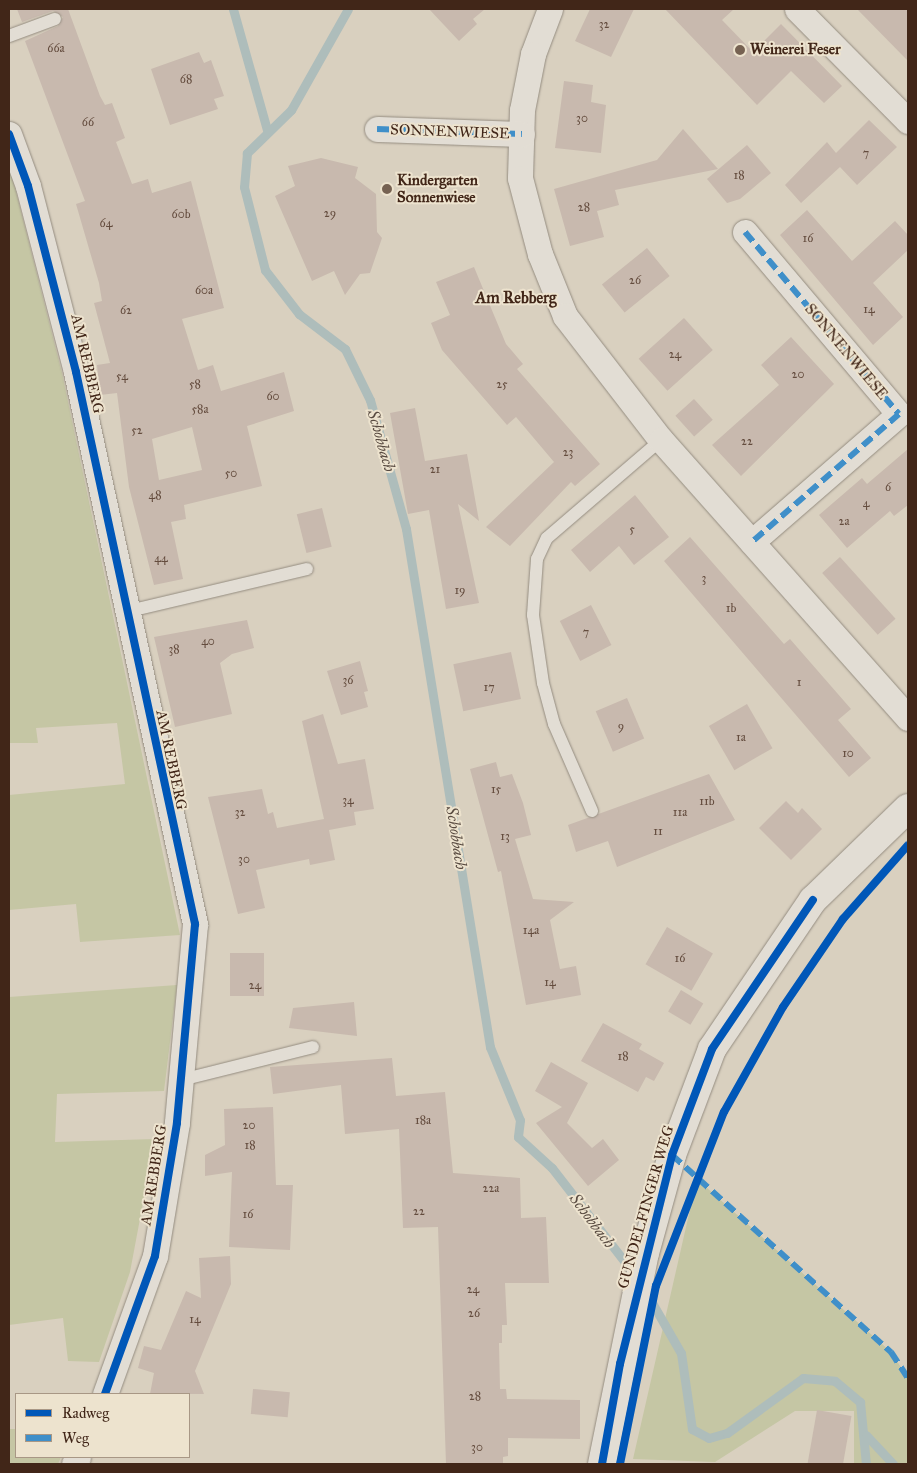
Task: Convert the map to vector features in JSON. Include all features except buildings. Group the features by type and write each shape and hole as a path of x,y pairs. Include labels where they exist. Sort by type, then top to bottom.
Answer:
{"street":[{"name":"SONNENWIESE","path":"550,9 533,54 522,134 520,178 540,254 565,316 661,440 908,718"},
{"path":"797,9 908,121"},
{"name":"SONNENWIESE","path":"378,130 522,134"},
{"name":"AM REBBERG","path":"9,134 28,186 76,372 125,612 195,924 181,1080 155,1256 105,1393"},
{"name":"SONNENWIESE","path":"744,232 899,414 752,542"},
{"name":"GUNDELFINGER WEG","path":"602,1464 641,1270 672,1155 712,1049 813,900 908,808"}],"lane":[{"path":"9,36 56,19"},
{"path":"592,811 554,724 543,683 533,615 537,559 547,538 661,440"},
{"path":"125,612 307,569"},
{"path":"181,1080 313,1047"}],"green space":[{"path":"9,164 62,373 180,935 80,942 76,904 9,910 9,795 125,784 117,723 36,728 38,743 9,743"},
{"path":"177,985 164,1091 57,1094 55,1142 155,1139 130,1272 99,1362 68,1361 63,1318 9,1325 9,997"},
{"path":"697,1179 891,1352 908,1378 908,1464 854,1464 854,1411 795,1411 715,1462 633,1459"},
{"path":"9,1429 15,1429 15,1458 61,1458 58,1464 9,1464"}],"waterway":[{"path":"233,9 267,130"},
{"name":"Schobbach","path":"348,9 291,110 247,153 244,187 265,270 299,314 345,349 370,400 406,529 490,1047 520,1120 518,1137 552,1168 635,1275"},
{"name":"Schobbach","path":"643,1287 681,1353 692,1429 709,1438 727,1433 803,1378 835,1381 860,1402 866,1464"},
{"path":"866,1435 893,1464"}],"marked path":[{"path":"377,129 522,134"},
{"path":"745,232 899,414 752,542"},
{"path":"672,1155 891,1352 908,1378"}],"cycle path":[{"path":"9,134 28,186 76,372 195,924 177,1123 155,1256 105,1393"},
{"path":"620,1464 656,1286 724,1112 783,1007 843,919 908,845"},
{"path":"602,1464 620,1364 672,1155 712,1049 813,900"}],"place":[{"name":"Weinerei Feser","path":"740,50"},
{"name":"Kindergarten Sonnenwiese","path":"387,189"}],"district":[{"name":"Am Rebberg","path":"516,298"}]}
